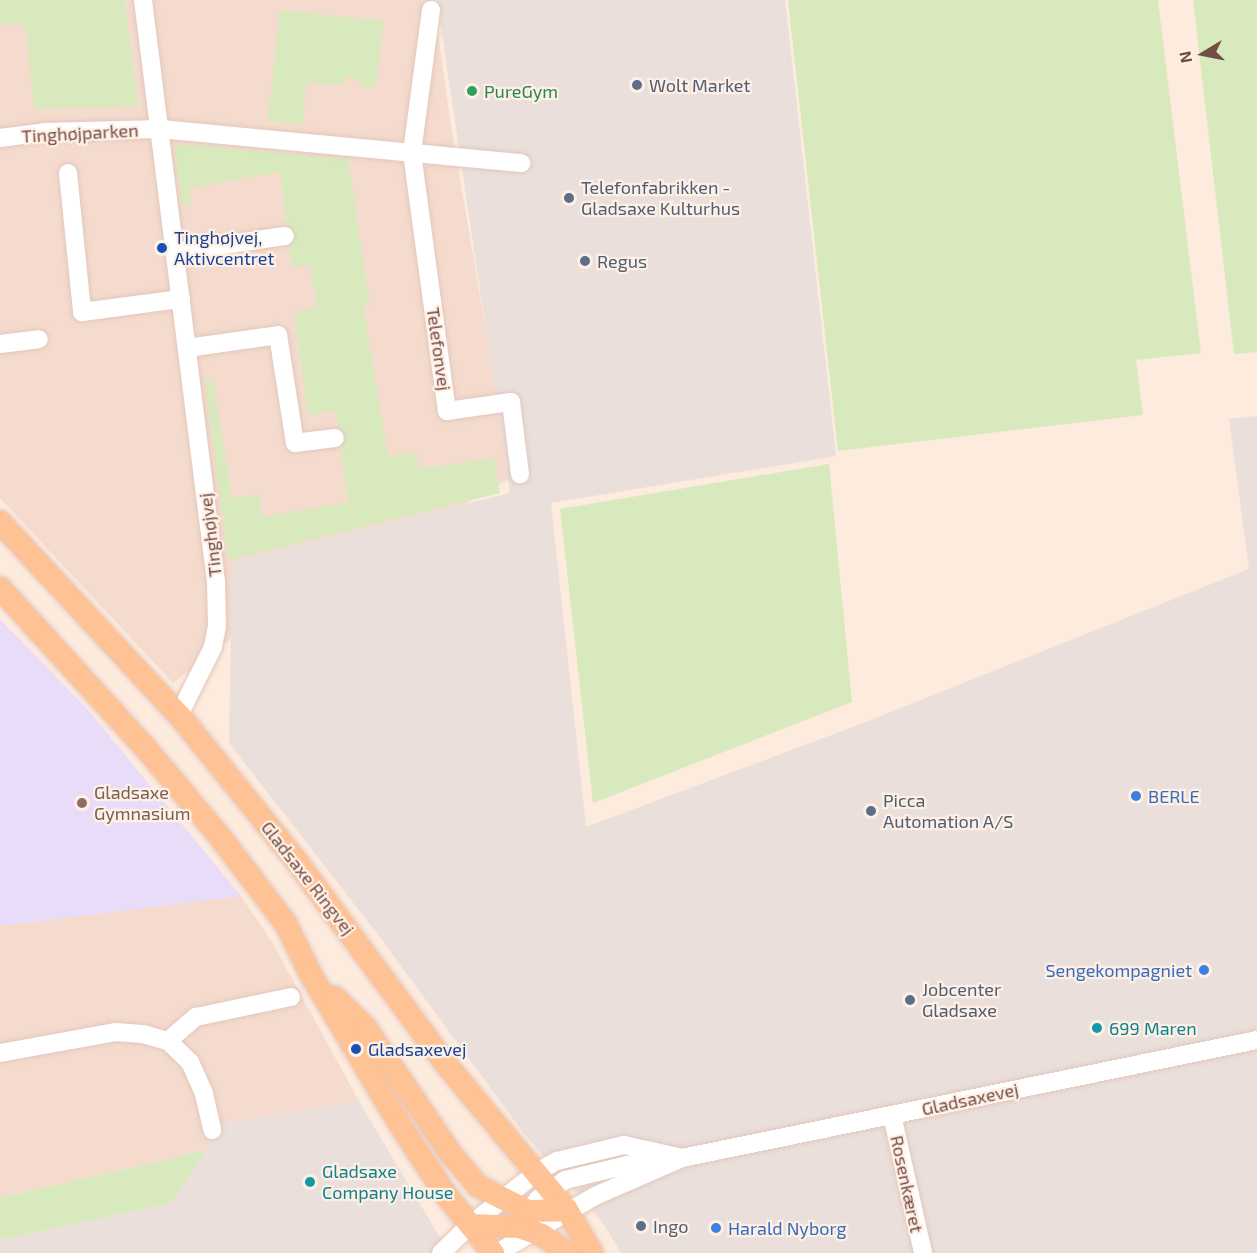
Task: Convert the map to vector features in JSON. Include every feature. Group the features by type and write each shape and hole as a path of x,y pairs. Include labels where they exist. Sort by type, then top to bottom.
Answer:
{"main road":[{"name":"Gladsaxe Ringvej","path":"0,522 179,715 297,862 449,1068 544,1180 567,1210 592,1253"},
{"path":"0,588 144,746 221,838 286,924 311,975 435,1180 495,1253"},
{"path":"311,975 365,1027 469,1178 502,1200 521,1233"},
{"path":"521,1233 567,1210"},
{"path":"470,1225 551,1240 567,1253"}],"street":[{"name":"Tinghøjvej","path":"143,0 216,582 217,626 213,647 179,715"},
{"name":"Telefonvej","path":"431,10 412,153 447,411 511,402 520,474"},
{"name":"Tinghøjparken","path":"0,138 45,132 160,129"},
{"path":"160,129 521,163"},
{"path":"68,173 82,312 181,299"},
{"path":"175,252 285,236"},
{"path":"187,348 278,335 295,443 335,438"},
{"path":"0,344 39,339"},
{"path":"168,1041 196,1017 291,997"},
{"path":"0,1053 115,1032 143,1034 168,1041 190,1062 204,1094 212,1131"},
{"name":"Gladsaxevej","path":"567,1210 682,1158 1257,1040"},
{"name":"Rosenkæret","path":"892,1115 922,1253"},
{"name":"Gladsaxevej","path":"441,1253 470,1225 502,1200 544,1180 567,1157 624,1145 682,1158"},
{"path":"495,1253 521,1233 544,1180"}],"shaded area":[{"path":"0,0 433,0 451,126 511,478 232,638 173,683 0,498"},
{"path":"437,0 785,0 836,456 551,503 586,827 866,722 1249,569 1229,419 1257,416 1257,1253 621,1253 603,1223 525,1135 379,936 229,743 232,562 510,493"},
{"name":"Gladsaxe Gymnasium","path":"0,619 88,710 241,896 0,926"},
{"path":"241,896 272,942 359,1101 230,1122 212,1131 207,1150 0,1198 0,926"},
{"path":"359,1101 449,1253 0,1253 0,1240 171,1203 207,1150 212,1130 230,1122"}],"green space":[{"path":"0,0 125,0 138,106 34,109 25,24 0,25"},
{"path":"788,0 1158,0 1201,353 1136,360 1143,415 838,451"},
{"path":"1193,0 1257,0 1257,352 1234,354"},
{"path":"280,10 384,21 375,88 359,86 360,80 345,77 343,85 306,82 303,125 268,121"},
{"path":"181,144 348,159 370,305 363,306 388,456 416,453 420,469 493,458 500,493 228,560 205,380 213,378 232,498 259,494 262,517 348,502 336,411 308,415 294,312 317,307 310,265 292,268 280,172 189,188 191,205 182,207 175,150"},
{"path":"829,464 852,702 593,803 560,509"},
{"path":"207,1150 171,1203 0,1240 0,1198"}],"place":[{"name":"Wolt Market","path":"637,85"},
{"name":"PureGym","path":"472,91"},
{"name":"Telefonfabrikken - Gladsaxe Kulturhus","path":"569,198"},
{"name":"Tinghøjvej, Aktivcentret","path":"162,248"},
{"name":"Regus","path":"585,261"},
{"name":"BERLE","path":"1136,796"},
{"name":"Gladsaxe Gymnasium","path":"82,803"},
{"name":"Picca Automation A/S","path":"871,811"},
{"name":"Sengekompagniet","path":"1204,970"},
{"name":"Jobcenter Gladsaxe","path":"910,1000"},
{"name":"699 Maren","path":"1097,1028"},
{"name":"Gladsaxevej","path":"356,1049"},
{"name":"Gladsaxe Company House","path":"310,1182"},
{"name":"Ingo","path":"641,1226"},
{"name":"Harald Nyborg","path":"716,1228"}]}
